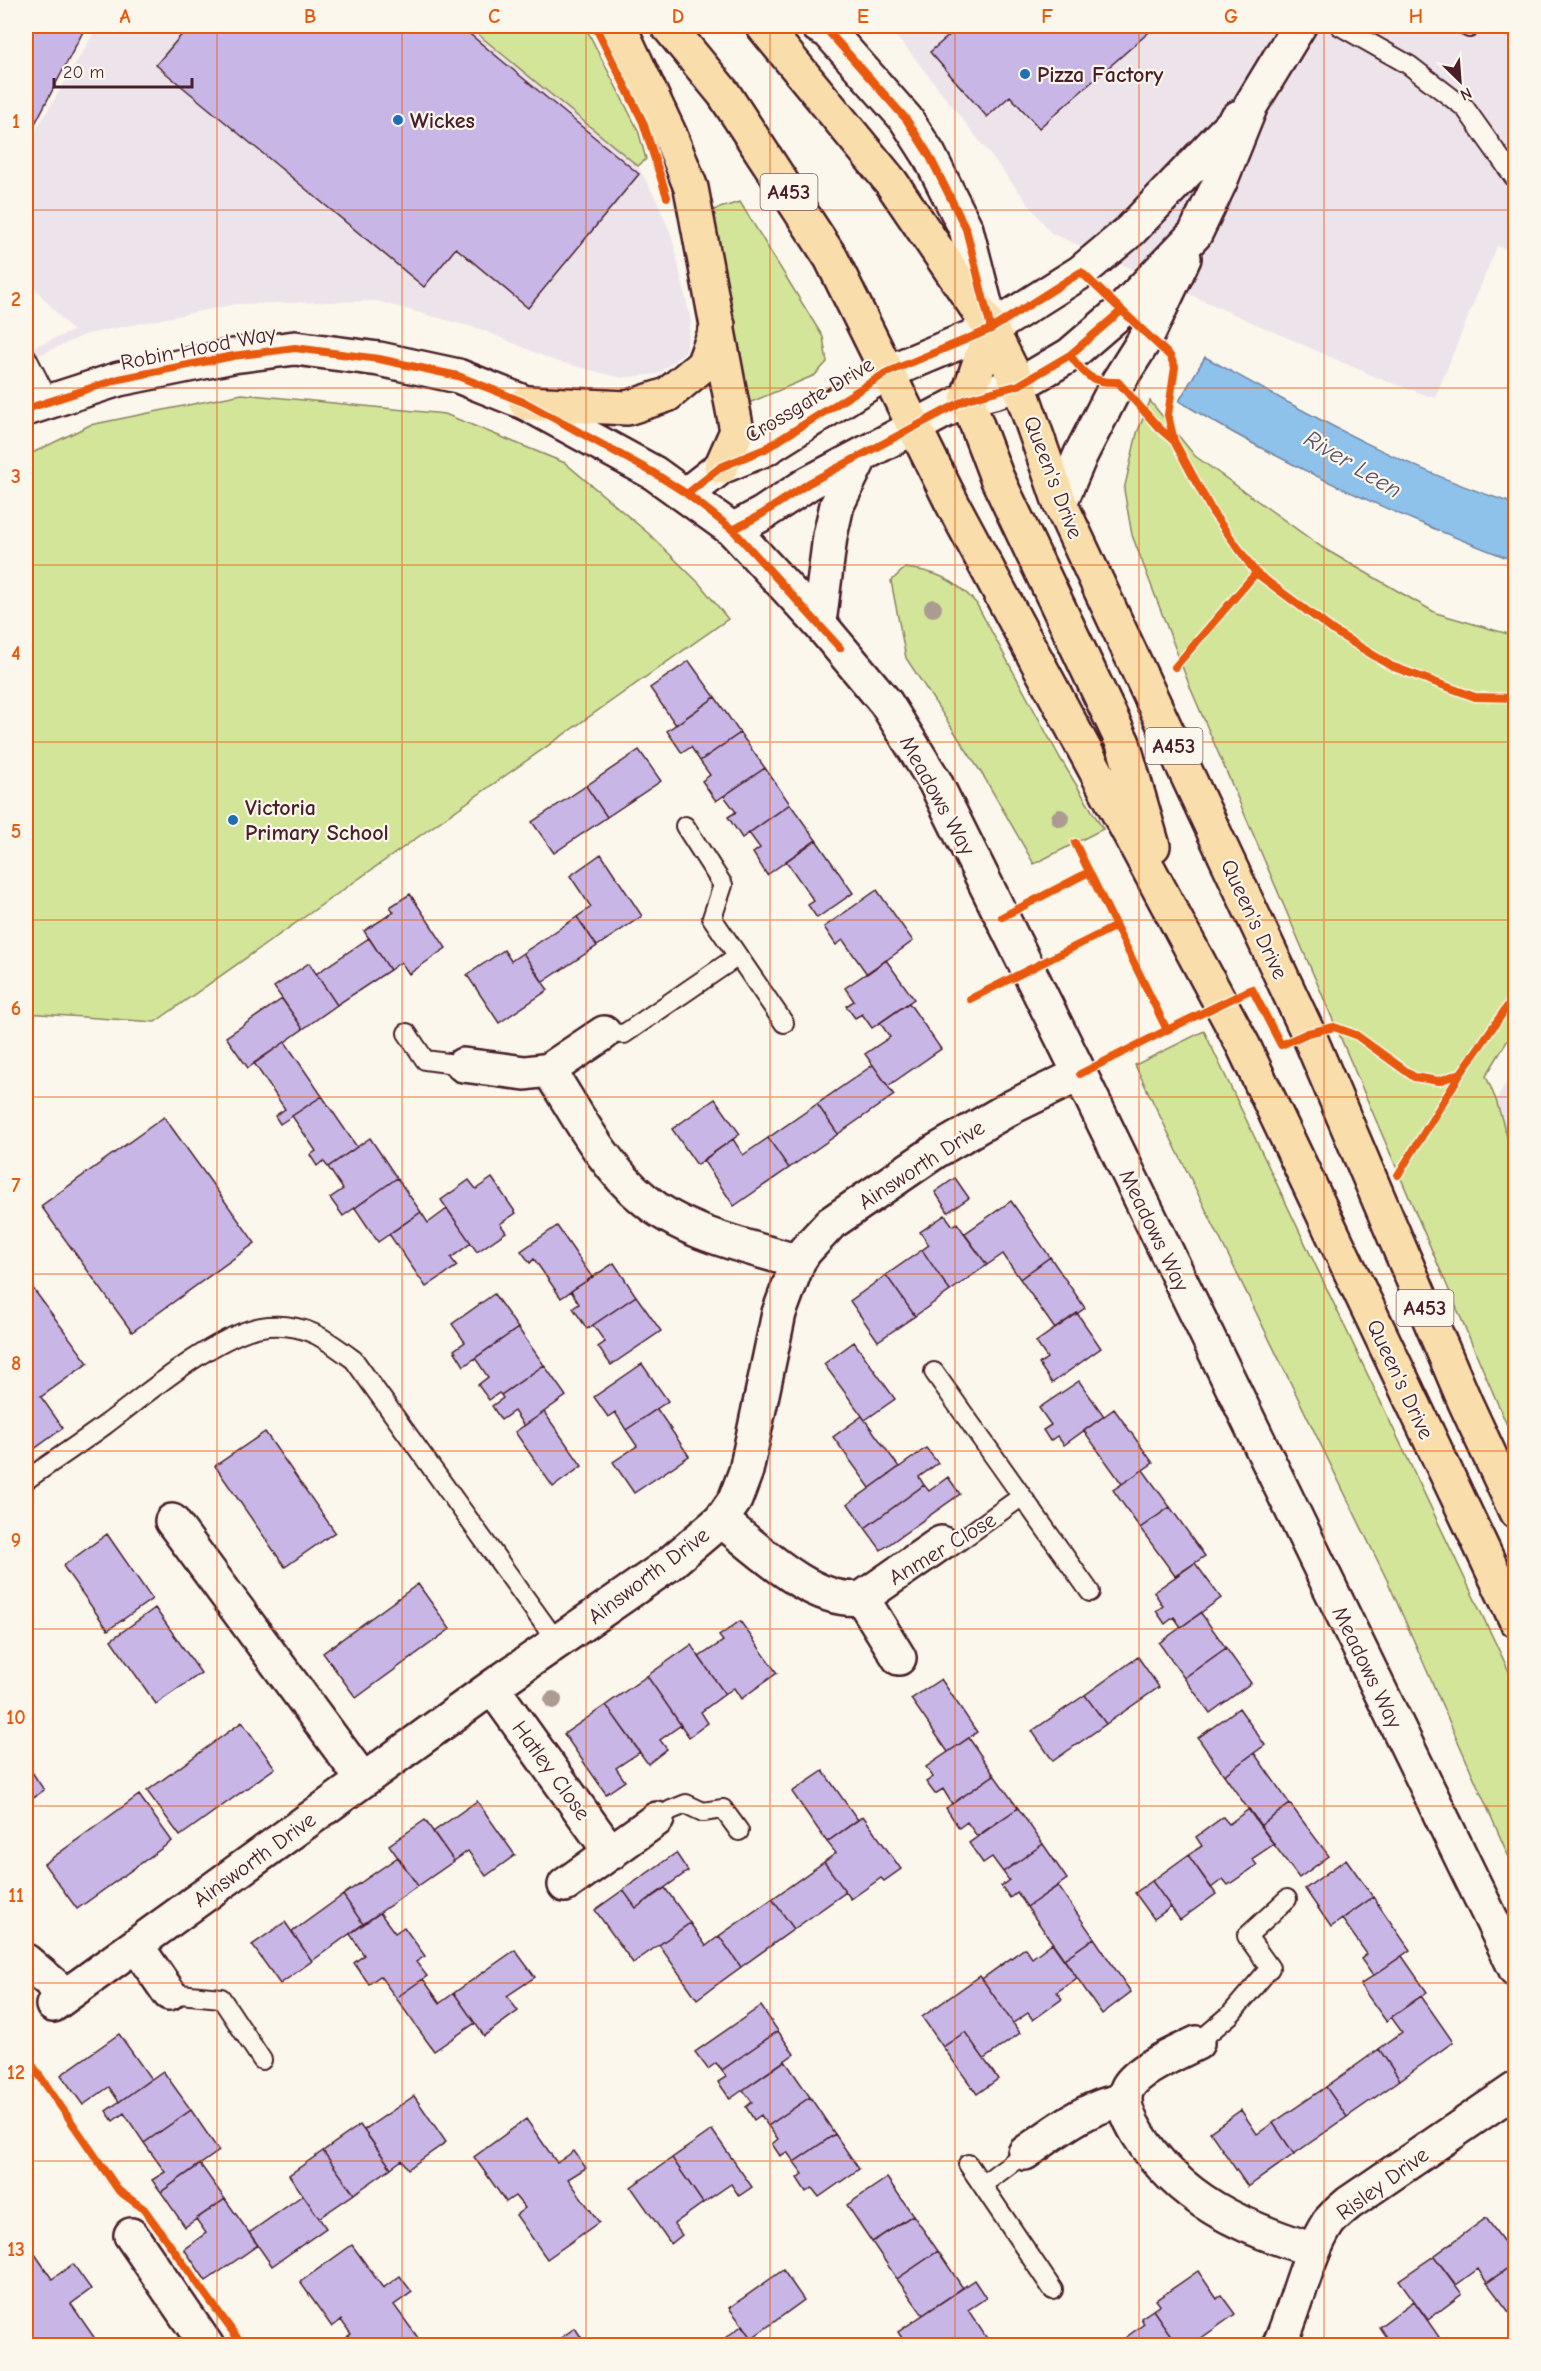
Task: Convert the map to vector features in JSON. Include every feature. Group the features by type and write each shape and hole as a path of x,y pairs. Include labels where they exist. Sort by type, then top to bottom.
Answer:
{"main road":[{"path":"619,26 670,135 691,188 737,431 722,467"},
{"name":"Queen's Drive","path":"668,26 724,94 831,258 951,501 1173,912 1242,1045 1515,1620"},
{"name":"Queen's Drive","path":"763,26 891,182 991,328 1019,385 1060,503 1308,1033 1465,1402 1515,1512"},
{"path":"526,404 627,408 667,395 703,365 718,323"},
{"path":"967,399 991,328"},
{"name":"Queen's Drive","path":"967,399 998,478 1123,743 1173,912"}],"street":[{"name":"Queen's Drive","path":"818,26 828,31 906,119 929,155 966,229 991,328"},
{"name":"Crossgate Drive","path":"1060,503 1081,454 1118,382 1148,336 1216,190 1251,105 1299,26"},
{"name":"Crossgate Drive","path":"687,494 722,467 765,449 886,373 991,328 1081,272 1130,231 1251,105"},
{"name":"Crossgate Drive","path":"733,530 809,483 967,399 1019,385 1084,344 1121,311 1195,234"},
{"name":"Robin Hood Way","path":"37,405 119,379 233,356 295,348 379,359 458,376 526,404 654,473 687,494 733,530"},
{"path":"819,623 830,536 837,505 861,456"},
{"name":"Meadows Way","path":"733,530 819,623 886,704 935,782 1080,1074 1515,1970"},
{"path":"463,1065 525,1073 549,1070 604,1033"},
{"path":"549,1070 617,1171 646,1202 688,1226 717,1238 798,1262"},
{"name":"Ainsworth Drive","path":"26,1961 59,2000 492,1687 668,1565 721,1520 735,1500 746,1471 779,1313 798,1262 831,1223 936,1151 1012,1107 1080,1074"},
{"path":"721,1520 813,1589 838,1597 862,1598 899,1658"},
{"path":"172,1521 363,1780"},
{"name":"Anmer Close","path":"862,1598 942,1543"},
{"name":"Hatley Close","path":"492,1687 611,1853"},
{"path":"565,1885 657,1820"},
{"path":"136,1945 169,1993"},
{"path":"1197,2043 1139,2076 1128,2087 1125,2100 1129,2120 1150,2153 1176,2182 1235,2220 1274,2238 1314,2250"},
{"name":"Risley Drive","path":"1279,2346 1293,2314 1314,2250 1329,2221 1349,2203 1515,2089"},
{"path":"1025,2153 1087,2111 1104,2103 1125,2100"},
{"path":"131,2235 207,2346"}],"lane":[{"path":"1340,26 1409,64 1465,108 1515,180"},
{"path":"26,356 37,405"},
{"path":"685,826 723,885 712,918 784,1023"},
{"path":"604,1033 624,1034 738,956"},
{"path":"407,1033 425,1060 463,1065"},
{"path":"26,1480 196,1357 229,1338 267,1326 315,1331 354,1360 557,1642"},
{"name":"Anmer Close","path":"934,1372 1090,1592"},
{"name":"Anmer Close","path":"942,1543 951,1547 1021,1497"},
{"path":"657,1820 671,1810 686,1804 703,1812 723,1809 739,1831"},
{"path":"1197,2043 1230,2015 1270,1968 1247,1936 1287,1899"},
{"path":"169,1993 221,1998 262,2060"},
{"path":"982,2185 1025,2153"},
{"path":"968,2164 1053,2290"}],"shaded area":[{"path":"98,26 468,26 638,166 658,203 672,237 691,321 686,351 658,374 621,378 552,360 483,330 376,301 236,304 87,334 26,361 26,350 73,331 26,279 26,147"},
{"path":"886,26 1515,26 1515,252 1497,246 1435,398 1380,379 1051,233 910,52"},
{"path":"1515,1068 1515,1163 1496,1100"}],"green space":[{"path":"468,26 585,26 638,130 646,159 638,166"},
{"path":"740,202 823,337 827,362 815,375 749,403 713,210"},
{"name":"Victoria Primary School","path":"242,394 445,414 565,463 648,533 699,583 728,619 155,1022 26,1013 26,456 90,425"},
{"path":"1150,401 1195,456 1323,548 1436,613 1515,636 1515,1028 1486,1076 1496,1100 1515,1163 1515,1444 1190,687 1132,535 1124,490 1137,433"},
{"path":"905,568 936,574 960,588 976,603 1060,758 1103,829 1034,864 984,777 906,658 891,581"},
{"path":"1204,1031 1515,1684 1515,1871 1388,1582 1135,1065"}],"water":[{"name":"River Leen","path":"1205,357 1318,419 1395,457 1474,490 1515,504 1515,561 1343,489 1261,448 1179,401"}],"building":[{"path":"26,26 86,26 26,141"},
{"name":"Wickes","path":"189,26 460,26 639,174 528,308 456,248 424,287 156,65"},
{"name":"Pizza Factory","path":"947,26 1156,26 1039,128 1010,96 987,117 930,52 953,32"},
{"path":"689,661 715,697 676,725 650,688"},
{"path":"715,697 740,733 700,761 691,747 682,753 667,731"},
{"path":"740,733 765,768 716,801 702,781 710,775 700,761"},
{"path":"639,750 661,781 607,817 586,786"},
{"path":"765,768 790,804 742,838 728,817 736,812 724,796"},
{"path":"586,786 607,817 554,853 532,822"},
{"path":"790,804 816,840 767,875 753,853 760,848 749,833"},
{"path":"816,840 853,893 817,918 808,905 814,901 786,861"},
{"path":"601,854 642,916 597,946 577,917 591,907 570,876"},
{"path":"877,890 913,941 867,974 843,940 836,945 824,927"},
{"path":"410,894 446,948 409,974 401,962 390,970 364,931 394,912 390,907"},
{"path":"577,917 597,946 543,982 523,953"},
{"path":"369,938 390,970 337,1005 316,974"},
{"path":"504,950 511,961 523,953 548,990 499,1023 467,975"},
{"path":"886,960 914,999 872,1028 862,1014 855,1018 846,1006 854,1001 845,988"},
{"path":"309,963 337,1005 303,1029 274,987"},
{"path":"282,999 303,1029 248,1068 226,1037"},
{"path":"909,1003 941,1049 888,1086 865,1054 890,1037 880,1023"},
{"path":"285,1042 322,1096 280,1124 275,1116 285,1109 254,1063"},
{"path":"873,1065 894,1095 838,1134 817,1104"},
{"path":"322,1096 357,1147 328,1167 323,1161 317,1166 310,1155 316,1151 292,1116"},
{"path":"715,1099 740,1134 697,1165 672,1129"},
{"path":"817,1104 838,1134 789,1168 768,1138"},
{"path":"164,1117 255,1243 132,1332 41,1206"},
{"path":"370,1138 397,1178 343,1216 330,1198 343,1189 328,1167"},
{"path":"768,1138 789,1168 734,1206 703,1160 733,1139 743,1155"},
{"path":"397,1178 421,1212 378,1242 355,1208"},
{"path":"492,1178 516,1213 500,1224 506,1232 477,1252 441,1200 469,1180 476,1189"},
{"path":"955,1178 969,1198 948,1212 935,1192"},
{"path":"1011,1201 1050,1257 1020,1279 1003,1254 987,1265 964,1234"},
{"path":"447,1209 471,1243 451,1258 457,1266 426,1287 389,1234 421,1212 428,1223"},
{"path":"945,1215 953,1226 957,1223 987,1265 950,1291 922,1250 929,1245 920,1232"},
{"path":"557,1226 592,1277 561,1298 534,1259 530,1263 521,1251"},
{"path":"922,1250 950,1291 915,1316 886,1275"},
{"path":"1050,1257 1085,1308 1055,1329 1020,1279"},
{"path":"614,1263 636,1296 587,1329 573,1308 579,1304 571,1291"},
{"path":"886,1275 915,1316 878,1341 850,1301"},
{"path":"26,1279 88,1363 41,1397 63,1428 26,1455"},
{"path":"494,1294 518,1328 464,1366 454,1350 465,1342 452,1324"},
{"path":"636,1296 661,1331 611,1365 598,1347 605,1342 593,1325"},
{"path":"1077,1313 1101,1348 1052,1383 1039,1364 1047,1358 1036,1342"},
{"path":"518,1328 544,1365 501,1395 499,1393 489,1400 478,1385 488,1377 475,1358"},
{"path":"854,1342 895,1399 865,1420 824,1364"},
{"path":"642,1364 668,1401 626,1430 615,1412 608,1417 594,1397"},
{"path":"544,1365 566,1396 524,1426 514,1411 501,1420 492,1406 503,1398 501,1395"},
{"path":"1079,1381 1104,1416 1064,1445 1057,1436 1050,1441 1043,1430 1051,1425 1039,1408"},
{"path":"657,1409 689,1456 634,1493 613,1462 637,1446 626,1430"},
{"path":"1114,1409 1153,1463 1122,1484 1084,1431"},
{"path":"544,1412 582,1466 553,1487 515,1432"},
{"path":"862,1416 899,1467 870,1488 833,1437"},
{"path":"265,1432 335,1532 285,1567 215,1466"},
{"path":"926,1448 938,1463 919,1477 924,1485 865,1528 848,1504"},
{"path":"1143,1470 1170,1507 1140,1528 1113,1490"},
{"path":"948,1477 960,1494 881,1550 865,1528 924,1485 929,1491"},
{"path":"1170,1507 1205,1556 1175,1576 1140,1528"},
{"path":"107,1534 152,1599 108,1630 63,1566"},
{"path":"1195,1563 1221,1598 1181,1627 1174,1617 1165,1624 1156,1611 1163,1606 1154,1592"},
{"path":"418,1584 450,1629 356,1698 323,1653"},
{"path":"155,1608 201,1673 156,1704 111,1640"},
{"path":"1201,1613 1226,1648 1184,1678 1159,1643"},
{"path":"740,1621 777,1673 741,1699 734,1688 725,1694 699,1657 723,1641 719,1636"},
{"path":"691,1645 725,1694 701,1712 708,1723 689,1737 647,1676"},
{"path":"1226,1648 1251,1683 1210,1713 1184,1678"},
{"path":"1138,1657 1159,1687 1106,1724 1085,1695"},
{"path":"647,1676 681,1725 660,1740 667,1749 648,1764 606,1705"},
{"path":"941,1679 977,1732 948,1752 911,1699"},
{"path":"1085,1695 1106,1724 1053,1761 1032,1731"},
{"path":"606,1705 640,1752 616,1768 625,1781 606,1794 564,1734"},
{"path":"1239,1708 1265,1745 1224,1775 1198,1738"},
{"path":"242,1722 275,1768 180,1836 147,1791"},
{"path":"969,1738 994,1775 952,1804 943,1789 935,1794 926,1782 933,1777 926,1767"},
{"path":"1254,1753 1290,1804 1260,1826 1224,1775"},
{"path":"26,1763 44,1790 26,1803"},
{"path":"823,1771 858,1820 827,1842 792,1792"},
{"path":"994,1775 1018,1808 977,1836 967,1822 959,1828 946,1808"},
{"path":"139,1795 172,1841 77,1909 44,1864"},
{"path":"477,1801 515,1855 486,1876 468,1851 454,1861 433,1832"},
{"path":"1290,1804 1329,1856 1299,1878 1260,1826"},
{"path":"1018,1808 1043,1844 1003,1872 992,1857 983,1863 969,1843"},
{"path":"1249,1809 1274,1844 1252,1859 1257,1865 1228,1885 1223,1879 1211,1888 1188,1855 1202,1846 1196,1837 1223,1817 1229,1824"},
{"path":"863,1816 901,1869 884,1881 881,1878 851,1899 824,1862 836,1853 827,1842"},
{"path":"425,1820 454,1861 418,1886 389,1845"},
{"path":"1043,1844 1067,1879 1027,1907 1017,1892 1010,1898 1001,1886 1009,1880 1003,1872"},
{"path":"676,1853 688,1871 636,1908 623,1890"},
{"path":"1188,1855 1216,1894 1180,1920 1152,1881"},
{"path":"398,1857 418,1886 363,1924 343,1895"},
{"path":"1346,1859 1373,1897 1331,1927 1305,1889"},
{"path":"824,1862 846,1892 794,1929 772,1899"},
{"path":"1152,1881 1171,1907 1154,1919 1135,1893"},
{"path":"1058,1886 1094,1938 1064,1959 1027,1907"},
{"path":"665,1888 690,1923 633,1963 595,1910 623,1890 636,1908"},
{"path":"343,1895 363,1924 312,1961 292,1932"},
{"path":"1373,1897 1410,1950 1373,1976 1361,1959 1367,1954 1342,1919"},
{"path":"772,1899 794,1929 741,1967 719,1936"},
{"path":"380,1913 395,1933 404,1927 425,1956 416,1962 427,1976 396,1998 380,1976 369,1984 354,1963 364,1955 350,1934"},
{"path":"285,1922 312,1961 280,1984 252,1945"},
{"path":"690,1923 706,1946 719,1936 741,1967 697,1999 659,1945"},
{"path":"1094,1938 1131,1992 1102,2014 1064,1959"},
{"path":"1052,1943 1077,1978 1057,1992 1062,1999 1033,2020 1028,2013 1013,2023 982,1979 1025,1948 1032,1958"},
{"path":"515,1950 535,1977 507,1996 518,2011 484,2036 454,1993"},
{"path":"1402,1956 1427,1992 1386,2021 1360,1985"},
{"path":"980,1976 1020,2033 984,2059 965,2032 943,2047 922,2017"},
{"path":"423,1979 440,2003 454,1993 475,2023 434,2051 396,1998"},
{"path":"1421,1996 1453,2042 1400,2080 1379,2049 1402,2032 1391,2017"},
{"path":"761,2006 778,2031 722,2070 716,2063 708,2069 695,2052"},
{"path":"778,2031 794,2054 730,2099 718,2082 726,2077 722,2070"},
{"path":"965,2032 998,2079 977,2094 943,2047"},
{"path":"119,2034 151,2079 119,2102 109,2087 83,2105 61,2075"},
{"path":"1379,2049 1400,2080 1347,2117 1326,2087"},
{"path":"785,2061 810,2097 768,2126 761,2115 754,2120 746,2107 752,2102 743,2090"},
{"path":"163,2071 191,2110 144,2143 124,2113 113,2121 106,2111"},
{"path":"1326,2087 1347,2117 1294,2154 1273,2123"},
{"path":"414,2096 446,2142 408,2169 402,2160 391,2168 364,2130"},
{"path":"810,2097 835,2134 794,2162 787,2152 780,2156 772,2144 778,2139 768,2126"},
{"path":"191,2110 219,2151 161,2192 152,2180 165,2172 144,2143"},
{"path":"1241,2110 1257,2134 1273,2123 1294,2154 1248,2187 1210,2132"},
{"path":"526,2119 557,2163 574,2151 586,2168 568,2179 599,2222 547,2259 516,2215 525,2208 515,2196 506,2202 474,2157"},
{"path":"360,2125 391,2168 354,2194 323,2151"},
{"path":"712,2130 752,2187 739,2196 731,2184 703,2203 672,2158"},
{"path":"835,2134 859,2169 819,2197 812,2188 806,2192 797,2178 803,2174 794,2162"},
{"path":"323,2151 354,2194 319,2218 289,2175"},
{"path":"672,2158 703,2203 674,2224 682,2235 671,2244 631,2187"},
{"path":"200,2164 225,2199 185,2227 161,2192"},
{"path":"887,2178 913,2215 872,2242 847,2205"},
{"path":"303,2195 326,2228 272,2266 249,2233"},
{"path":"225,2199 258,2245 206,2281 184,2249 206,2233 196,2219"},
{"path":"913,2215 938,2251 897,2279 872,2242"},
{"path":"1486,2218 1516,2258 1516,2262 1487,2283 1478,2269 1456,2285 1434,2256"},
{"path":"26,2241 52,2279 73,2264 91,2289 71,2304 100,2346 31,2346 26,2337"},
{"path":"352,2245 383,2288 400,2276 412,2292 394,2305 424,2346 346,2346 342,2340 351,2334 341,2320 332,2327 300,2282"},
{"path":"938,2251 963,2288 923,2315 897,2279"},
{"path":"1434,2256 1462,2294 1428,2320 1399,2280"},
{"path":"1516,2262 1516,2320 1515,2320 1487,2283"},
{"path":"783,2270 804,2300 752,2338 729,2308"},
{"path":"1198,2271 1217,2299 1221,2295 1235,2314 1190,2346 1178,2346 1153,2310 1160,2305 1156,2300"},
{"path":"974,2280 986,2298 968,2310 992,2346 907,2346 898,2332"},
{"path":"1414,2301 1439,2337 1427,2346 1392,2346 1379,2327"},
{"path":"1153,2310 1178,2346 1114,2346 1144,2324 1141,2318"},
{"path":"743,2325 757,2346 714,2346"},
{"path":"575,2328 587,2346 549,2346"}],"cycle path":[{"path":"595,26 643,122 667,197"},
{"path":"818,26 828,31 906,119 929,155 966,229 991,329"},
{"path":"687,494 721,467 765,449 886,373 991,329 1081,272 1170,356 1175,367 1168,415 1174,441 1213,513 1256,573 1334,631 1391,666 1475,697 1516,698"},
{"path":"733,530 809,483 967,399 1019,385 1070,355 1121,311"},
{"path":"26,409 119,379 233,356 295,348 379,359 458,376 526,403 654,473 687,494 733,530 840,648"},
{"path":"1070,355 1090,377 1102,381 1118,382 1159,428 1174,441"},
{"path":"1175,667 1256,573"},
{"path":"1075,843 1167,1030 1252,989 1281,1045 1308,1033 1334,1027 1356,1035 1414,1077 1439,1081 1461,1073"},
{"path":"1002,917 1089,872"},
{"path":"970,999 1116,926"},
{"path":"1398,1175 1461,1073 1516,994"},
{"path":"1080,1074 1167,1030"},
{"path":"26,2056 119,2191 144,2209 243,2346"}],"place":[{"name":"Pizza Factory","path":"1025,74"},
{"name":"Wickes","path":"398,120"},
{"name":"Victoria Primary School","path":"233,820"}]}
